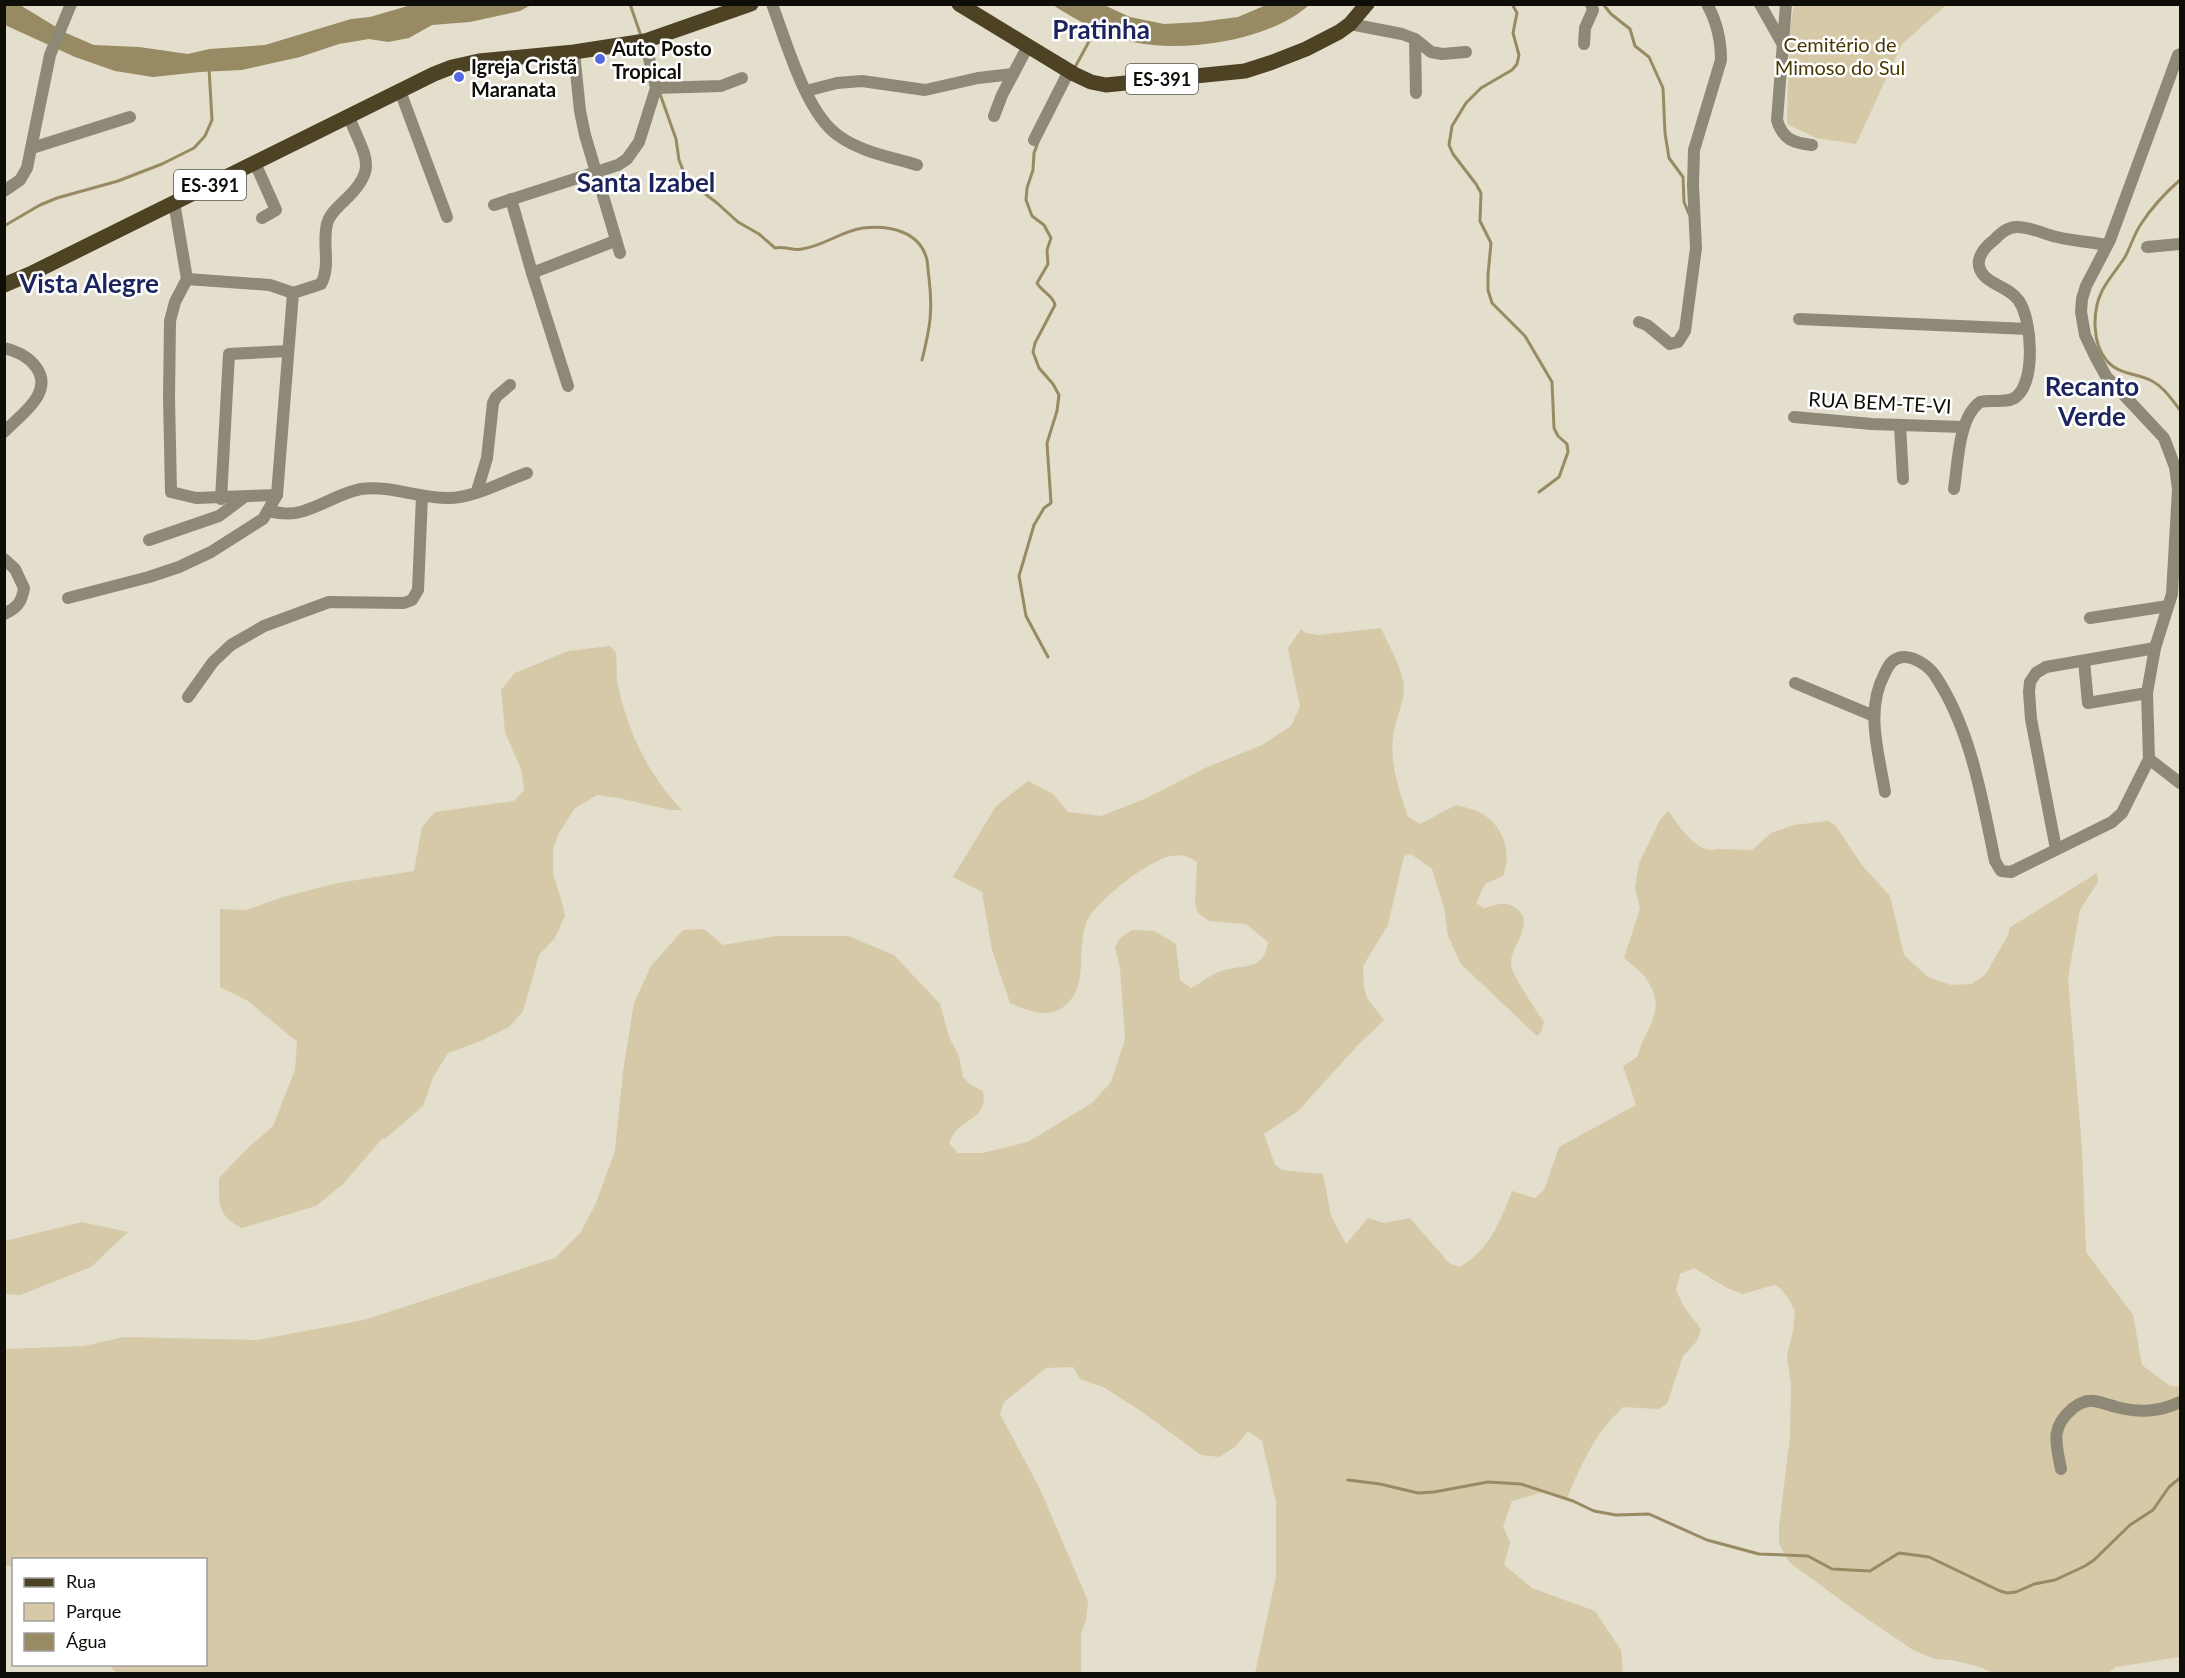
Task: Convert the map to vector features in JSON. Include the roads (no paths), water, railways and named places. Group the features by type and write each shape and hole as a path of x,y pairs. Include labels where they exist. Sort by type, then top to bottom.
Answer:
{"main road":[{"name":"ES-391","path":"4,285 452,68 479,61 574,52 645,41 751,4"},
{"name":"ES-391","path":"959,4 1069,71 1091,82 1106,85 1245,70 1270,63 1306,49 1350,24 1367,4"}],"street":[{"path":"772,4 806,91 822,121 840,137 873,152 917,165"},
{"path":"1584,44 1585,28 1593,10 1591,4"},
{"path":"1639,322 1647,325 1670,344 1678,342 1685,331 1696,248 1694,150 1721,60 1716,25 1707,4"},
{"path":"1760,4 1783,44"},
{"path":"1786,4 1777,120 1780,131 1788,139 1812,145"},
{"path":"4,191 14,186 24,176 33,148 50,55 70,6"},
{"path":"1350,24 1402,34 1415,39 1431,52 1442,54 1466,52"},
{"path":"1415,39 1416,93"},
{"path":"494,205 618,165 633,153 639,142 656,88 645,41"},
{"path":"994,116 1028,46"},
{"path":"532,273 617,247 580,111 574,52"},
{"path":"1886,792 1874,716 1875,699 1879,683 1894,660 1904,657 1912,658 1933,673 1959,722 1970,754 1997,867 2006,873 2112,822 2122,813 2149,759 2147,693 2155,648 2173,598 2178,489 2170,453 2164,438 2156,426 2106,376 2085,335 2080,312 2086,285 2107,245 2178,55 2181,54"},
{"path":"1034,140 1069,71"},
{"path":"806,91 837,83 862,81 925,90 978,78 1013,74"},
{"path":"656,88 721,86 742,78"},
{"path":"407,88 447,217"},
{"path":"33,148 130,117"},
{"path":"187,279 270,285 293,293 321,284 326,271 327,221 335,209 362,183 365,176 367,163 349,117"},
{"path":"255,163 276,210 262,218"},
{"path":"511,199 568,386"},
{"path":"174,202 187,279 175,302 171,321 169,398 171,492 196,498 220,499 277,495"},
{"path":"1954,489 1963,427 1971,411 1980,402 2012,399 2018,396 2027,378 2030,360 2028,329 2025,313 2019,300 2011,292 1987,279 1981,273 1978,265 1979,257 1989,244 2007,229 2015,227 2107,245"},
{"path":"2147,247 2181,244"},
{"path":"68,598 179,567 211,552 263,519 277,495 293,293"},
{"path":"1798,319 2028,329"},
{"path":"4,348 25,357 40,372 42,381 34,403 4,432"},
{"path":"220,499 229,354 288,351"},
{"path":"477,491 487,458 493,403 510,385"},
{"name":"RUA BEM-TE-VI","path":"1794,417 1872,424 1963,427"},
{"path":"1900,425 1903,479"},
{"path":"268,511 289,514 301,512 345,493 363,489 380,488 422,496 455,497 527,473"},
{"path":"188,698 213,662 231,645 264,626 329,602 404,603 412,600 418,590 422,496"},
{"path":"149,540 219,516 244,497"},
{"path":"4,559 15,569 24,588 20,603 4,614"},
{"path":"2090,618 2173,598"},
{"path":"2056,849 2031,719 2030,682 2036,673 2046,667 2155,648"},
{"path":"2084,661 2088,703 2147,693"},
{"path":"1795,683 1874,716"},
{"path":"2149,759 2181,783"},
{"path":"2061,1469 2056,1433 2058,1425 2076,1406 2093,1401 2143,1412 2181,1402"}],"water":[{"path":"4,5 20,5 66,33 94,45 139,47 188,54 209,49 265,45 351,19 370,17 411,5 531,5 520,11 470,22 432,25 409,38 388,42 369,39 339,44 300,57 242,70 153,77 115,71 75,57 5,25"},
{"path":"1053,5 1104,5 1130,17 1164,24 1238,17 1266,5 1309,5 1272,28 1225,41 1177,46 1133,42 1112,36 1091,27"}],"waterway":[{"path":"630,4 641,36"},
{"path":"1512,4 1517,13 1513,33 1519,55 1517,64 1512,70 1481,88 1466,103 1452,126 1449,145 1481,193 1480,221 1491,243 1488,290 1492,303 1525,336 1552,382 1554,428 1558,436 1567,444 1568,452 1559,477 1539,492"},
{"path":"1603,4 1611,14 1630,29 1635,46 1649,57 1663,88 1665,133 1669,158 1683,177 1684,202 1689,214"},
{"path":"1074,69 1098,25"},
{"path":"4,226 57,198 118,181 162,164 194,148 205,136 212,120 209,68"},
{"path":"659,91 676,139 679,160 687,180 738,222 759,234 775,248 810,247 847,232 873,227 893,229 911,236 918,242 927,260 931,300 929,329 922,360"},
{"path":"1038,142 1026,200 1032,216 1044,225 1051,238 1047,250 1048,264 1037,283 1055,305 1035,343 1033,352 1039,368 1059,395 1057,411 1047,443 1051,503 1044,508 1034,525 1019,576 1026,616 1048,657"},
{"path":"2180,180 2159,200 2136,232 2125,257 2104,287 2095,317 2098,346 2107,361 2117,369 2146,378 2156,384 2168,394 2180,410"},
{"path":"1348,1480 1380,1484 1418,1493 1488,1482 1521,1484 1573,1501 1594,1511 1616,1515 1649,1514 1707,1540 1759,1554 1808,1556 1832,1569 1870,1571 1899,1553 1929,1557 2007,1593 2055,1580 2085,1566 2130,1525 2153,1510 2169,1487 2180,1478"}],"place":[{"name":"Auto Posto Tropical","path":"600,59"},
{"name":"Igreja Cristã Maranata","path":"459,77"}],"district":[{"name":"Pratinha","path":"1101,29"},
{"name":"Santa Izabel","path":"646,182"},
{"name":"Vista Alegre","path":"89,283"},
{"name":"Recanto Verde","path":"2092,400"}],"park label":[{"name":"Cemitério de Mimoso do Sul","path":"1840,56"}]}
